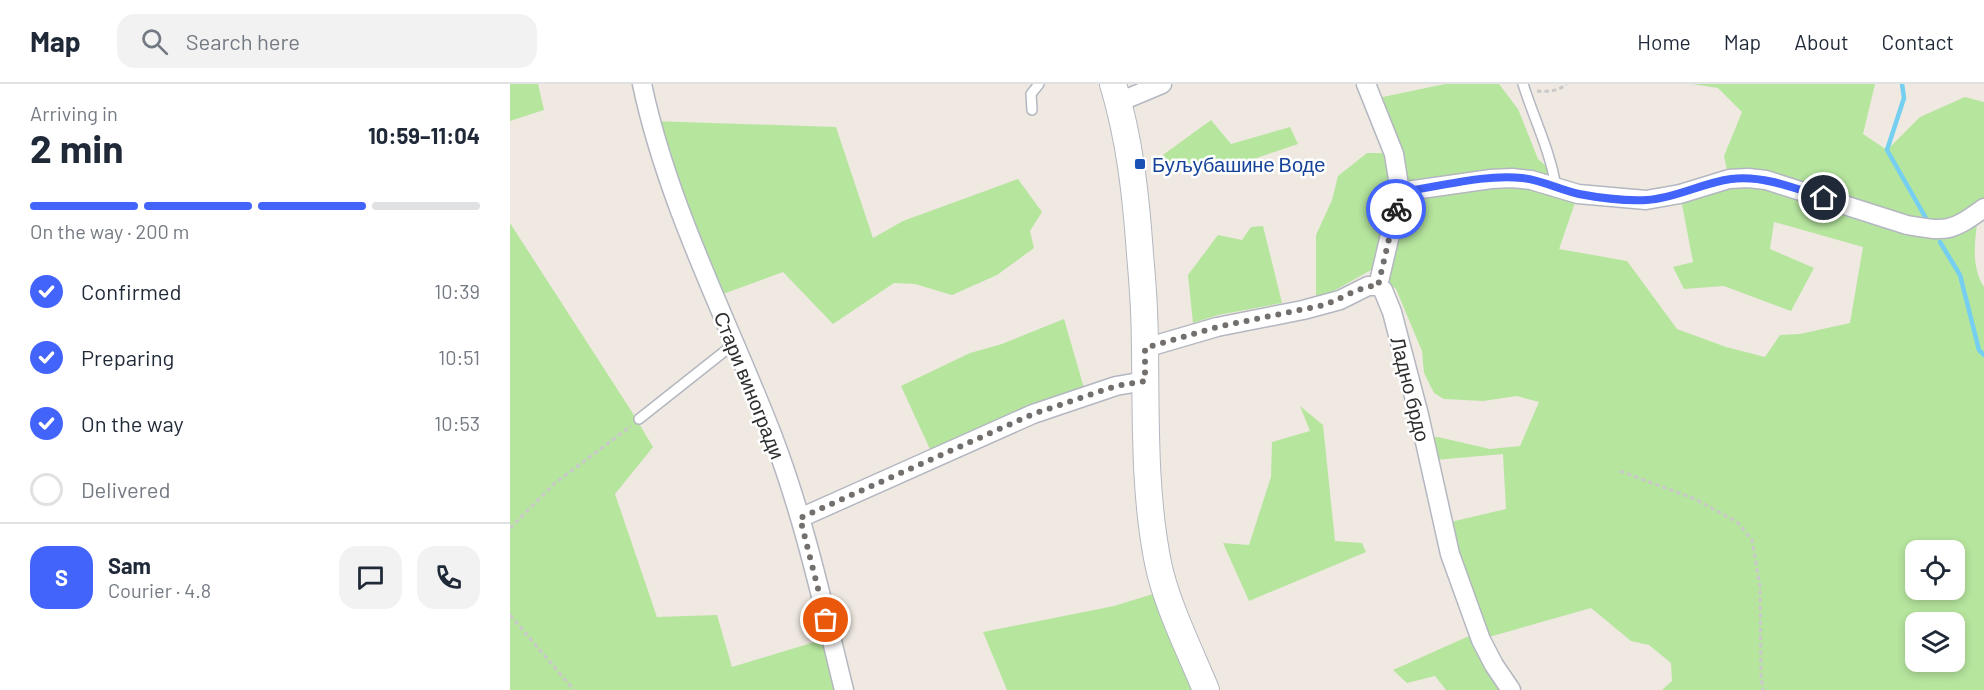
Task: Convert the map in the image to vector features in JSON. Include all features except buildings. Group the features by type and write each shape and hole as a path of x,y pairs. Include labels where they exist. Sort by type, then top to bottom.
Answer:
{"street":[{"name":"Стари виногради","path":"642,84 664,166 774,441 800,518 844,690"},
{"path":"1162,84 1116,93 1130,154 1135,196 1143,294 1147,460 1150,507 1158,564 1179,625 1206,690"},
{"path":"1145,348 1217,327 1324,305 1340,300 1363,288 1378,286 1400,192 1394,154 1366,84"},
{"path":"1400,192 1491,178 1512,178 1531,180 1578,194 1646,200 1671,196 1729,179 1748,178 1766,180 1907,225 1946,230 1959,225 1984,208"},
{"name":"Ладно брдо","path":"1378,286 1383,290 1392,312 1419,415 1450,554 1481,640 1510,690"},
{"path":"800,518 1033,414 1116,386 1145,381"}],"lane":[{"path":"1032,110 1031,94 1039,84"},
{"path":"1524,86 1547,146 1556,187"},
{"path":"639,419 735,342"}],"path":[{"path":"1524,86 1531,90 1549,91 1564,87 1566,84"},
{"path":"510,528 555,483 639,419"},
{"path":"1620,471 1695,499 1737,522 1752,540 1760,587 1763,690"},
{"path":"510,615 574,690"}],"green space":[{"path":"510,84 538,84 544,110 510,121"},
{"path":"1445,84 1499,84 1518,109 1538,159 1578,194 1559,249 1627,261 1677,329 1726,347 1765,357 1780,335 1800,334 1850,323 1863,247 1774,222 1770,249 1814,268 1791,311 1724,286 1684,289 1673,267 1693,262 1680,194 1729,179 1724,156 1742,112 1718,88 1692,84 1875,84 1863,134 1887,150 1920,117 1965,97 1984,102 1984,208 1979,212 1975,260 1984,287 1984,690 1662,690 1672,681 1671,663 1649,645 1631,641 1591,608 1482,639 1508,690 1446,690 1435,676 1407,683 1393,670 1478,632 1442,524 1506,509 1503,454 1435,460 1429,437 1490,449 1520,446 1539,402 1517,396 1483,401 1444,399 1434,393 1424,373 1422,351 1396,289 1371,270 1316,301 1316,235 1332,200 1338,176 1367,153 1397,153 1378,98"},
{"path":"1211,120 1231,144 1290,127 1298,144 1242,163 1174,170 1156,160"},
{"path":"651,121 836,127 873,238 903,221 1018,179 1042,212 1030,231 1034,248 997,275 952,295 915,284 894,283 833,324 783,272 715,297"},
{"path":"510,223 653,447 615,494 657,617 717,615 732,667 831,637 844,690 510,690"},
{"path":"1263,226 1282,303 1218,315 1193,323 1188,275 1218,235 1242,240 1251,227"},
{"path":"1064,319 1086,395 934,458 901,386 970,353 1002,344"},
{"path":"1300,406 1323,425 1335,541 1362,543 1366,552 1249,601 1223,543 1249,545 1271,477 1272,442 1310,431"},
{"path":"1166,590 1206,690 1007,690 983,632 1114,606"}],"waterway":[{"path":"1902,84 1904,98 1887,150 1927,220"},
{"path":"1940,242 1960,275 1979,350 1984,355"}],"way so far":[{"path":"826,620 800,518 1033,414 1116,386 1145,381 1145,348 1217,327 1324,305 1340,300 1363,288 1378,286 1396,209"}],"place":[{"name":"Буљубашине Воде","path":"1140,164"}],"route":[{"path":"1396,209 1400,192 1491,178 1531,180 1578,194 1646,200 1680,194 1729,179 1748,178 1766,180 1824,198"}]}
